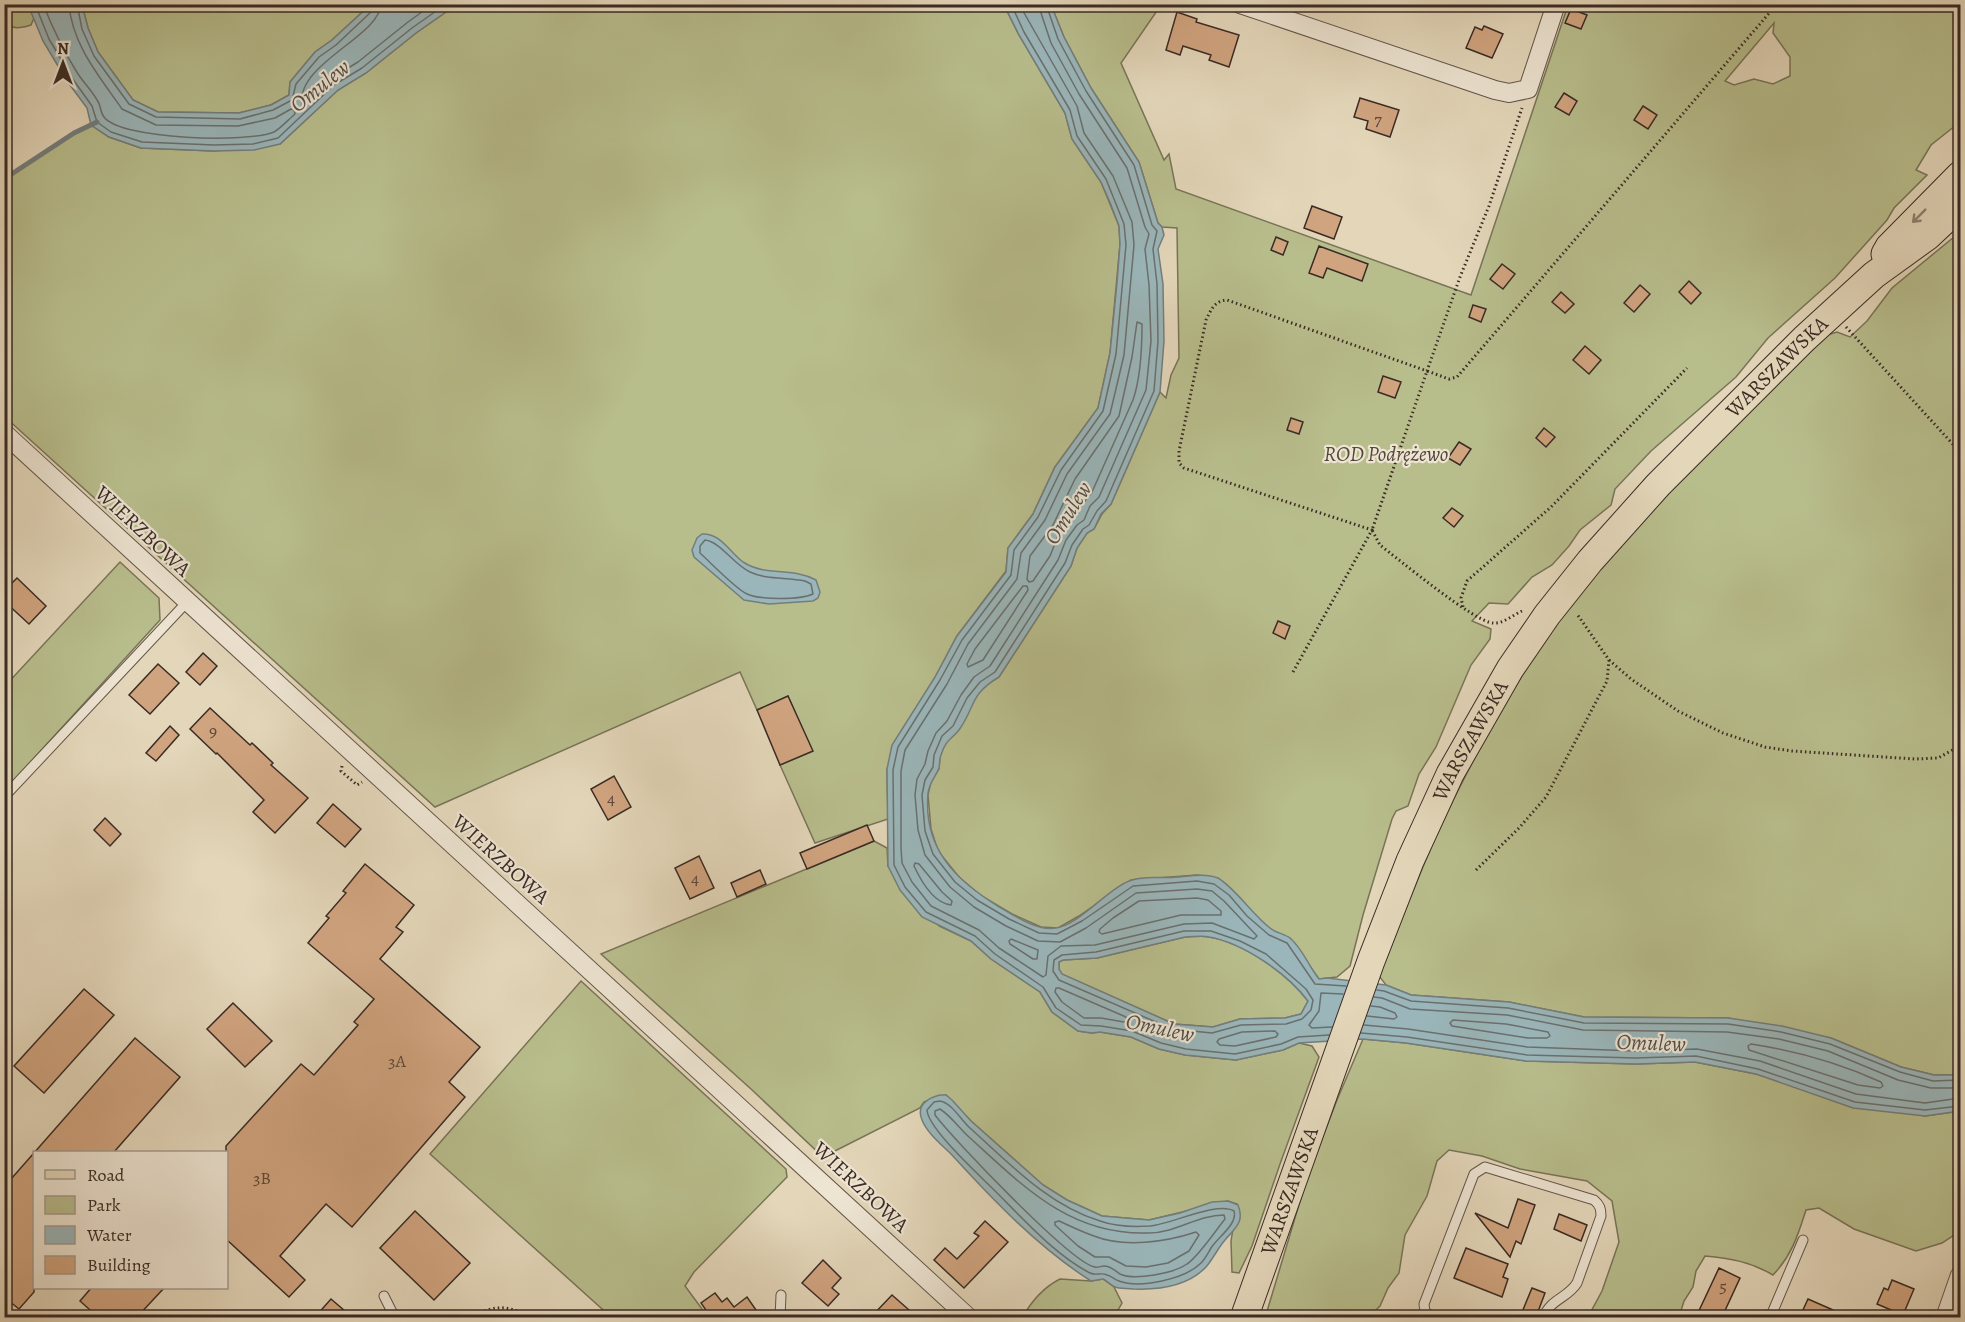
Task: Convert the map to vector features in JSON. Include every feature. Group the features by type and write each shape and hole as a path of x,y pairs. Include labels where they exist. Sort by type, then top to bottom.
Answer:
{"main road":[{"name":"WARSZAWSKA","path":"1874,275 1889,247 1960,175"},
{"name":"WARSZAWSKA","path":"1244,1317 1371,961 1410,861 1450,774 1494,695 1564,593 1658,485 1832,313 1874,275 1928,236 1960,206"}],"street":[{"path":"1240,4 1509,93 1528,89 1556,4"},
{"name":"WIERZBOWA","path":"4,433 969,1317"},
{"path":"1944,1317 1960,1275"}],"lane":[{"path":"4,797 187,602"},
{"path":"1436,1317 1425,1312 1424,1304 1474,1174 1485,1167 1599,1203 1601,1216 1577,1284 1570,1293 1551,1304 1543,1317"},
{"path":"1770,1317 1803,1240"},
{"path":"780,1317 781,1295"},
{"path":"384,1296 395,1317"}],"path":[{"path":"1547,615 1534,610 1524,610 1493,624 1483,621 1463,609 1380,545 1372,530 1184,468 1179,463 1179,451 1206,320 1214,305 1227,300 1449,380 1457,377 1777,4"},
{"path":"1293,672 1372,530 1460,277 1489,206 1528,89"},
{"path":"1832,313 1960,452"},
{"path":"1463,609 1461,598 1467,581 1551,507 1687,368"},
{"path":"1564,593 1609,660 1630,680 1678,711 1723,734 1765,747 1792,751 1915,759 1938,758 1960,746"},
{"path":"1476,870 1534,812 1550,790 1607,681 1609,660"},
{"path":"473,1317 490,1308 508,1308 532,1317"}],"green space":[{"path":"5,4 28,5 34,18 31,25 18,28 9,25"},
{"path":"82,5 370,5 332,40 315,52 290,82 289,95 271,105 239,113 158,112 133,100 98,52"},
{"path":"456,5 1004,5 1065,113 1072,139 1101,182 1119,226 1120,244 1110,353 1098,408 1055,467 1033,514 1008,548 1006,571 957,636 887,769 888,819 815,843 780,765 812,751 788,696 757,710 740,672 435,807 5,417 5,179 74,133 91,125 109,137 141,148 214,151 280,144 338,90 366,73"},
{"name":"ROD Podrężewo","path":"1051,5 1161,5 1121,63 1164,160 1169,154 1176,189 1471,295 1568,5 1960,5 1960,122 1931,145 1916,170 1927,175 1894,208 1887,220 1835,278 1768,338 1736,377 1651,451 1615,489 1611,505 1580,530 1552,565 1532,577 1508,604 1489,603 1472,621 1491,629 1490,639 1471,665 1436,747 1419,774 1408,806 1396,811 1392,819 1350,966 1337,977 1319,979 1290,938 1273,931 1217,878 1197,875 1131,880 1058,928 1041,927 1012,914 980,895 959,877 938,851 931,829 928,795 931,781 939,769 940,756 947,739 958,730 972,701 984,686 999,677 1071,566 1077,548 1087,533 1094,529 1102,514 1111,504 1160,392 1166,398 1171,375 1179,358 1177,228 1162,227 1158,223 1139,162 1091,88 1064,37","holes":["1774,23 1773,33 1790,57 1790,76 1773,84 1754,79 1734,85 1725,81"]},
{"path":"1960,232 1960,1075 1934,1075 1901,1067 1831,1038 1728,1018 1584,1017 1509,1002 1411,995 1386,985 1379,976 1436,837 1470,766 1531,662 1576,597 1655,506 1827,335 1837,332 1850,337 1867,321 1892,288"},
{"path":"120,562 159,598 160,620 5,790 4,687"},
{"path":"874,841 887,848 888,866 939,926 971,941 991,959 1040,992 1052,1012 1078,1031 1131,1037 1159,1049 1185,1055 1236,1060 1283,1050 1299,1043 1312,1046 1319,1057 1252,1246 1239,1273 1232,1272 1231,1241 1237,1204 1228,1201 1149,1220 1102,1216 1067,1200 1043,1185 971,1121 946,1095 924,1102 920,1108 823,1157 601,954"},
{"path":"1203,936 1223,940 1264,961 1299,990 1308,1001 1301,1014 1285,1018 1240,1019 1213,1027 1174,1024 1061,974 1059,969 1059,962 1063,960 1097,958 1185,937"},
{"path":"581,981 786,1169 787,1177 694,1272 685,1286 708,1317 611,1317 430,1154"},
{"path":"1363,1039 1526,1061 1636,1064 1695,1062 1756,1074 1925,1116 1960,1111 1960,1231 1942,1243 1916,1251 1854,1229 1819,1208 1806,1210 1790,1252 1773,1275 1740,1261 1705,1256 1696,1271 1693,1287 1684,1301 1679,1317 1588,1317 1602,1291 1619,1242 1612,1201 1587,1181 1520,1169 1482,1156 1449,1150 1437,1161 1427,1196 1405,1235 1399,1273 1388,1288 1380,1306 1369,1317 1326,1317 1319,1311 1305,1317 1265,1318 1307,1178"},
{"path":"1060,1279 1091,1281 1103,1279 1114,1287 1122,1303 1114,1317 1022,1318 1038,1296"}],"water":[{"name":"Omulew","path":"28,5 82,5 98,52 133,100 158,112 239,113 271,105 289,95 290,82 315,52 332,40 370,5 456,5 366,73 338,90 280,144 254,150 214,151 141,148 109,137 91,125 87,108 67,81 43,41"},
{"name":"Omulew","path":"1004,5 1051,5 1064,37 1091,88 1139,162 1164,235 1158,249 1163,284 1164,341 1160,392 1111,504 1101,514 1094,529 1087,533 1077,548 1071,566 999,677 989,683 978,695 959,730 943,750 939,768 928,793 928,813 937,847 957,875 985,898 1027,923 1049,928 1065,926 1074,921 1114,890 1132,880 1213,876 1231,888 1270,928 1295,942 1319,979 1386,985 1411,995 1509,1002 1584,1017 1728,1018 1782,1026 1831,1038 1901,1067 1934,1075 1960,1075 1960,1111 1925,1116 1853,1108 1756,1074 1695,1062 1636,1064 1526,1061 1363,1039 1299,1043 1283,1050 1236,1060 1185,1055 1159,1049 1131,1037 1078,1031 1052,1012 1040,992 991,959 971,941 922,917 900,890 888,866 887,769 892,745 935,677 957,636 1006,572 1008,548 1033,514 1055,467 1098,408 1110,353 1120,244 1119,226 1101,182 1072,139 1065,113","holes":["1206,936 1222,940 1263,961 1288,980 1308,1001 1301,1014 1285,1018 1240,1019 1213,1027 1174,1024 1062,974 1059,969 1059,962 1063,960 1097,958 1185,937"]},
{"path":"702,534 720,540 738,558 752,567 798,574 816,580 820,592 818,598 813,601 769,604 744,600 694,557 692,550 697,538"},
{"path":"940,1095 946,1095 952,1100 971,1121 1043,1185 1067,1200 1102,1216 1149,1220 1212,1202 1228,1201 1238,1205 1240,1220 1206,1267 1182,1283 1152,1289 1133,1289 1115,1287 1103,1279 1091,1281 1035,1239 931,1134 924,1125 920,1111 924,1103"}],"building":[{"path":"1571,9 1587,15 1581,29 1565,23"},
{"path":"1177,12 1197,19 1196,22 1239,35 1229,67 1209,60 1211,55 1183,46 1180,55 1166,50"},
{"path":"1484,26 1503,34 1492,58 1466,48 1475,27 1482,30"},
{"path":"1564,93 1577,101 1569,115 1555,107"},
{"path":"1360,98 1399,110 1390,137 1366,129 1368,121 1354,117"},
{"path":"1643,106 1657,115 1648,129 1634,120"},
{"path":"1312,206 1342,217 1334,239 1304,228"},
{"path":"1276,237 1288,242 1283,255 1271,250"},
{"path":"1319,246 1368,264 1362,281 1327,268 1323,278 1309,273"},
{"path":"1502,264 1515,274 1503,289 1490,279"},
{"path":"1689,281 1701,293 1691,304 1679,292"},
{"path":"1640,285 1650,294 1634,312 1624,303"},
{"path":"1561,292 1574,304 1565,313 1552,302"},
{"path":"1473,305 1486,309 1481,322 1469,317"},
{"path":"1585,346 1601,360 1589,374 1573,360"},
{"path":"1383,376 1401,382 1395,398 1378,392"},
{"path":"1291,418 1303,422 1299,434 1287,430"},
{"path":"1544,428 1555,437 1546,447 1536,438"},
{"path":"1459,442 1471,449 1460,465 1448,458"},
{"path":"1452,508 1463,516 1454,527 1443,518"},
{"path":"17,578 46,606 29,624 4,601 4,591"},
{"path":"1278,621 1290,626 1285,639 1273,633"},
{"path":"203,653 217,666 200,685 186,672"},
{"path":"158,664 179,683 150,714 129,695"},
{"path":"788,696 813,751 780,765 757,710"},
{"path":"210,708 250,745 252,743 273,763 271,765 308,798 275,833 253,812 264,800 190,729"},
{"path":"170,726 179,735 156,761 146,753"},
{"path":"614,776 631,807 608,820 591,789"},
{"path":"333,804 361,829 345,847 317,823"},
{"path":"105,818 121,834 110,846 94,830"},
{"path":"867,825 874,841 807,869 800,853"},
{"path":"699,856 714,888 690,899 675,868"},
{"path":"365,864 414,905 396,927 403,932 380,959 480,1047 449,1082 465,1097 352,1227 326,1204 280,1256 305,1280 289,1297 228,1241 228,1151 226,1151 226,1146 301,1064 314,1075 358,1025 354,1022 374,999 308,943 329,918 326,916 346,893 343,891"},
{"path":"760,870 766,884 737,897 731,883"},
{"path":"84,989 114,1015 44,1093 14,1066"},
{"path":"233,1003 272,1041 245,1067 207,1029"},
{"path":"135,1038 180,1077 115,1151 36,1151"},
{"path":"33,1154 34,1292 19,1309 4,1297 4,1187"},
{"path":"1518,1199 1535,1205 1521,1244 1516,1241 1510,1257 1475,1213 1508,1228"},
{"path":"415,1211 470,1263 434,1300 380,1248"},
{"path":"1559,1214 1587,1225 1581,1241 1554,1229"},
{"path":"985,1221 1008,1242 964,1288 934,1260 945,1248 957,1259 979,1236 974,1233"},
{"path":"1466,1248 1508,1264 1503,1277 1508,1279 1502,1297 1454,1278"},
{"path":"823,1260 841,1278 832,1288 839,1294 828,1306 802,1283"},
{"path":"1719,1268 1740,1278 1722,1317 1696,1317"},
{"path":"1892,1280 1914,1289 1903,1315 1877,1304 1884,1288 1888,1290"},
{"path":"1532,1288 1545,1293 1536,1317 1520,1317"},
{"path":"90,1289 163,1289 137,1317 98,1317 80,1301"},
{"path":"715,1293 722,1302 727,1298 734,1307 747,1297 758,1317 701,1317 708,1313 701,1303"},
{"path":"892,1295 917,1317 871,1317"},
{"path":"331,1299 352,1317 315,1317"},
{"path":"1808,1299 1849,1317 1814,1317 1802,1312"}],"waterway":[{"path":"4,179 74,133 97,122"}]}
